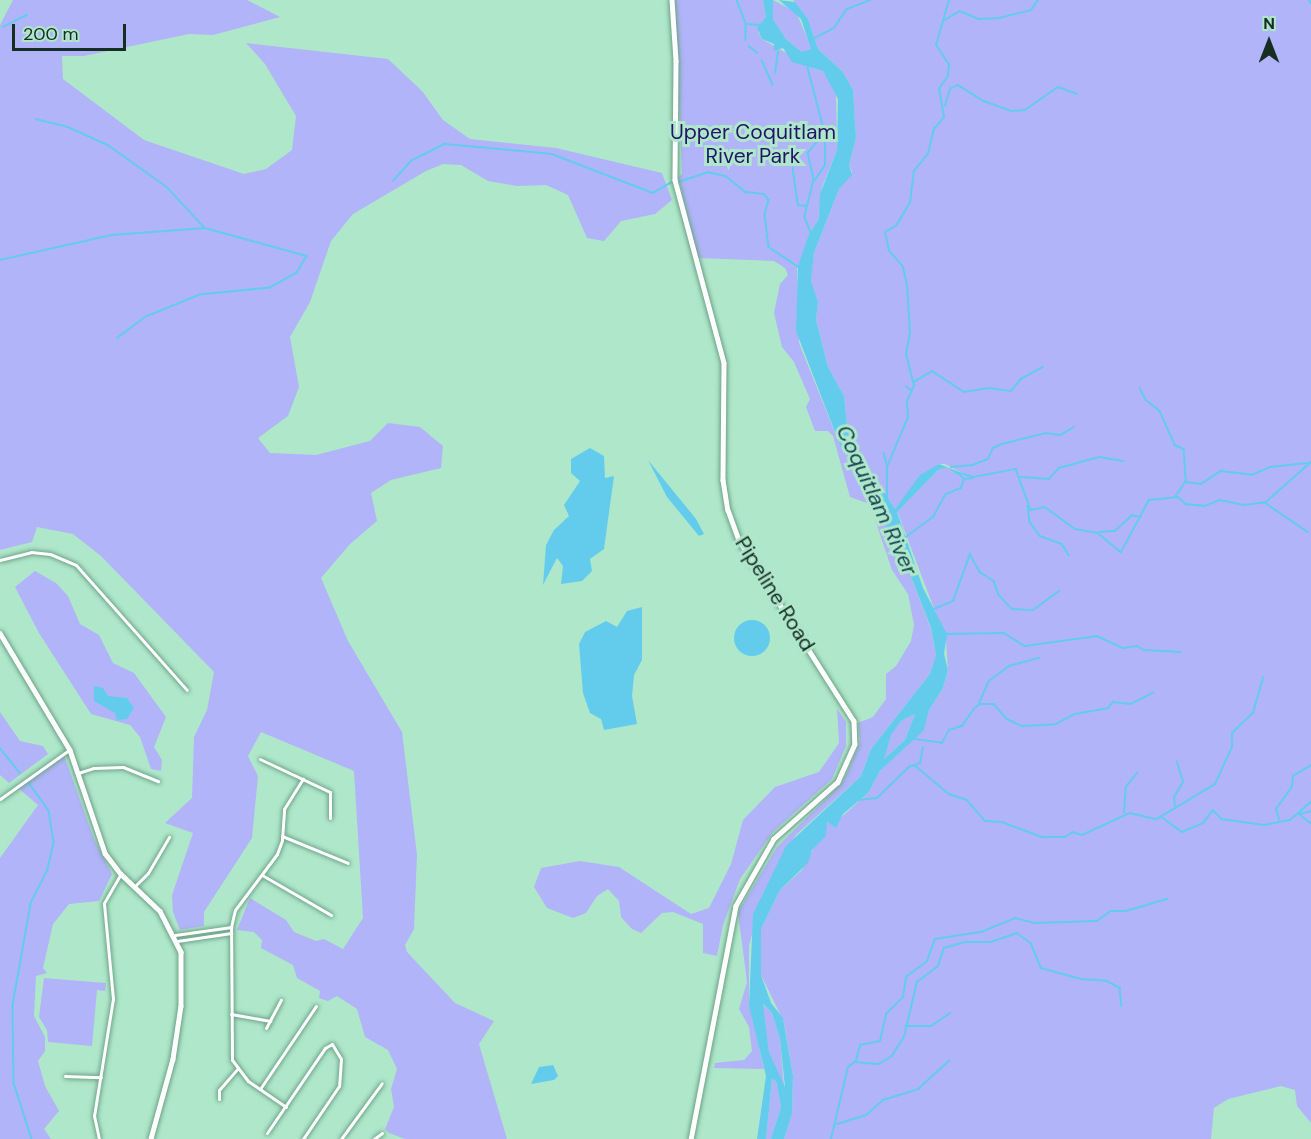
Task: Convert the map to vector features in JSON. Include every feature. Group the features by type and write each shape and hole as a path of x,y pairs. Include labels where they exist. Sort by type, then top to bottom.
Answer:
{"street":[{"name":"Pipeline Road","path":"672,0 676,61 675,180 724,363 723,480 728,510 739,540 854,721 855,744 838,782 774,840 736,906 691,1139"},
{"path":"0,560 31,552 50,554 76,565 187,690"},
{"path":"0,633 70,750 105,853 121,874 160,911 176,938 182,973 181,1006 173,1059 151,1139"},
{"path":"0,799 70,750"},
{"path":"260,759 330,792 330,818"},
{"path":"78,772 93,768 123,767 158,781"},
{"path":"286,1107 237,1069 230,1047 231,927 236,910 277,854 282,836 284,809 291,803 303,778"},
{"path":"282,836 348,863"},
{"path":"134,887 148,873 169,837"},
{"path":"99,1139 94,1116 113,999 104,903 121,874"},
{"path":"261,875 331,915"},
{"path":"176,938 231,927"},
{"path":"176,938 231,933"},
{"path":"266,1028 281,1000"},
{"path":"261,1089 316,1006"},
{"path":"231,1014 270,1021"},
{"path":"267,1133 325,1048 332,1044 340,1059 339,1086 303,1139"},
{"path":"219,1099 219,1090 237,1069"},
{"path":"65,1076 101,1077"},
{"path":"341,1139 382,1083"},
{"path":"374,1139 382,1133"}],"green space":[{"path":"13,0 247,0 280,17 213,35 189,34 84,56 62,56 63,79 144,140 244,174 266,169 292,150 296,116 265,64 246,43 388,59 422,91 443,120 470,139 556,148 662,173 672,200 655,214 621,221 604,241 587,238 568,195 546,185 517,186 488,181 461,165 443,164 426,171 353,214 331,241 310,302 290,337 299,387 288,416 258,438 270,453 316,455 370,441 388,423 420,427 443,446 441,468 391,480 371,493 377,521 350,544 321,578 348,641 402,732 417,855 414,929 405,945 407,952 455,1003 494,1021 479,1044 507,1139 405,1139 389,1133 385,1129 394,1107 391,1089 397,1069 388,1050 365,1037 357,1009 337,996 328,1001 319,998 320,991 297,978 293,965 261,948 262,940 254,932 237,930 250,898 286,920 294,932 316,941 324,939 343,949 363,918 354,771 261,732 248,756 258,776 252,838 204,912 204,926 180,930 173,912 172,895 193,833 165,823 192,798 194,737 207,710 214,672 101,556 73,534 37,527 32,542 0,550 0,25"},
{"name":"Upper Coquitlam River Park","path":"675,0 763,0 766,17 758,32 762,39 812,68 823,71 836,91 837,150 822,187 819,219 809,234 803,261 797,268 799,343 840,445 869,491 910,574 931,629 936,655 930,674 871,749 861,776 796,835 762,895 749,946 749,1001 764,1069 714,1068 715,1063 744,1060 752,1051 749,1027 739,1009 747,982 738,912 777,847 843,782 860,742 858,723 873,717 886,699 886,674 896,666 911,641 914,625 908,594 892,570 871,508 867,503 850,497 833,436 828,431 815,431 806,407 810,399 794,362 782,347 774,313 780,284 788,275 785,268 774,261 698,258 678,177 682,174"},
{"path":"773,0 796,12 812,49 803,52 811,51 817,63 795,57 795,52 801,51 786,39 773,19"},
{"path":"793,0 1311,0 1311,1123 1297,1106 1295,1090 1281,1086 1228,1099 1214,1108 1211,1139 784,1139 792,1114 793,1076 784,1022 761,975 761,929 780,890 802,870 827,823 836,822 868,793 880,771 923,730 929,710 943,688 948,671 946,640 897,511 938,470 947,467 957,475 964,474 945,464 939,464 919,479 895,509 848,434 844,396 828,367 816,320 818,302 810,281 814,253 839,189 852,172 849,165 856,138 853,90 843,72 818,49 808,19"},
{"path":"35,571 56,583 68,596 80,624 99,635 113,663 134,673 166,717 154,747 162,760 161,771 151,769 140,737 130,725 91,714 39,633 15,587"},
{"path":"837,709 846,722 846,746 832,779 773,832 740,879 723,925 717,956 703,953 703,924 673,912 662,913 641,933 632,929 621,917 619,901 608,889 597,896 586,913 573,918 547,908 534,887 541,868 580,861 619,867 691,914 709,908 731,864 743,820 775,787 819,772 839,743"},
{"path":"0,712 20,741 43,746 48,754 9,783 0,775"},
{"path":"915,714 905,740 884,759 890,735 901,721"},
{"path":"64,755 94,839 112,874 99,901 69,904 53,924 43,968 47,973 36,976 34,1016 45,1037 45,1051 38,1061 45,1086 59,1111 44,1129 51,1139 0,1139 0,858 38,805 17,787"},
{"path":"44,978 106,983 105,991 97,990 92,1046 48,1042 47,1030 39,1017"},
{"path":"762,1004 772,1013 780,1039 784,1087 769,1052"},
{"path":"772,1079 776,1081 781,1107 771,1139 766,1139"}],"water":[{"name":"Coquitlam River","path":"763,0 773,0 773,19 786,39 802,52 811,49 801,19 779,0 795,2 808,19 818,49 843,72 853,90 856,138 849,165 852,175 839,189 814,253 811,281 818,302 816,320 828,367 844,396 848,434 895,509 920,475 939,464 947,467 938,470 897,512 923,588 947,634 944,654 948,670 943,688 929,710 924,730 880,771 868,793 843,814 836,828 827,822 826,836 812,850 808,863 780,890 761,929 761,975 771,1003 783,1018 793,1076 792,1114 784,1139 771,1139 781,1107 776,1081 772,1079 766,1139 757,1139 766,1076 749,1006 753,914 786,846 861,776 871,749 930,674 936,655 931,628 910,574 869,491 840,445 796,331 798,266 809,234 819,219 820,194 837,150 838,99 823,71 792,62 783,48 774,51 774,44 762,39 757,28 766,17","holes":["915,714 905,740 884,759 891,735 901,721","763,1004 772,1013 780,1039 785,1087 769,1052"]},
{"path":"590,448 604,456 605,478 614,476 604,549 590,559 592,571 582,581 561,584 563,566 557,558 543,585 546,545 554,530 569,516 564,505 580,481 571,473 571,459"},
{"path":"648,460 696,519 704,534 699,536 667,497"},
{"path":"947,467 965,474 957,475"},
{"path":"642,607 642,660 634,675 632,696 637,724 604,730 601,719 590,713 583,693 579,644 585,632 606,621 617,627 627,611"},
{"path":"752,620 765,625 770,638 765,651 752,656 739,651 734,638 739,625"},
{"path":"94,686 103,688 108,696 127,698 134,708 127,719 117,720 115,713 94,701"},
{"path":"553,1065 558,1076 554,1080 531,1084 539,1067"}],"waterway":[{"path":"737,0 746,24 760,25"},
{"path":"815,38 834,28 847,9 870,0"},
{"name":"Coquitlam River","path":"887,497 887,467 908,417 907,401 914,386 906,355 910,333 907,285 903,267 889,251 885,232 896,226 910,203 914,171 928,154 934,129 944,117 939,89 948,76 949,65 936,45 949,0"},
{"path":"945,20 960,11 979,19 999,18 1031,10 1038,0"},
{"path":"3,27 27,15"},
{"path":"746,25 746,40"},
{"path":"749,46 758,53"},
{"path":"775,73 778,52"},
{"path":"762,60 773,85"},
{"path":"808,68 825,133 808,153 814,180 805,217 811,233"},
{"path":"945,106 950,89 958,85 984,101 1011,111 1025,110 1058,87 1077,94"},
{"path":"36,119 68,127 108,145 167,187 205,228"},
{"path":"815,180 825,165 825,135"},
{"path":"393,181 411,161 445,144 552,154 653,193 672,182"},
{"path":"793,168 798,205 806,206"},
{"path":"678,182 708,172 726,176 746,192 764,194 769,200 765,215 769,247 799,267"},
{"path":"0,260 112,235 205,228 307,256 297,273 270,288 200,295 146,317 118,338"},
{"path":"914,382 932,371 964,392 989,388 1011,391 1021,379 1043,367"},
{"path":"906,386 911,390"},
{"path":"1140,388 1146,400 1160,411 1175,445 1184,449 1186,481"},
{"path":"951,467 973,465 988,459 993,448 1002,444 1046,433 1061,435 1074,427"},
{"name":"Coquitlam River","path":"884,453 887,464"},
{"path":"1021,477 1049,479 1059,468 1099,457 1124,461"},
{"path":"964,474 973,477 1016,469 1031,510 1045,507 1075,529 1098,533 1121,552 1149,500 1178,497 1186,504 1205,506 1220,500 1243,505 1266,502 1311,462"},
{"path":"1175,497 1185,482 1201,484 1221,471 1252,475 1270,467 1307,463"},
{"path":"960,474 964,479 973,478"},
{"name":"Coquitlam River","path":"906,537 933,517 946,494 961,488 964,479"},
{"path":"1264,502 1308,532"},
{"path":"1028,506 1030,522 1040,536 1062,544 1069,555"},
{"path":"1099,532 1115,531 1132,515 1141,517"},
{"path":"934,609 953,601 970,554 980,572 994,581 999,595 1012,609 1033,610 1059,591"},
{"path":"947,634 1004,633 1025,646 1097,636 1123,648 1137,646 1144,650 1181,652"},
{"path":"979,703 989,681 1009,666 1039,658"},
{"path":"916,766 949,794 967,800 985,821 1002,822 1042,837 1065,837 1073,832 1082,835 1130,813 1157,819 1215,784 1232,747 1232,733 1253,713 1263,677"},
{"path":"975,708 980,704 994,704 1007,719 1022,726 1056,724 1075,714 1108,708 1113,702 1131,704 1153,693"},
{"path":"915,739 942,743 949,730 962,726 974,709"},
{"path":"0,748 20,773"},
{"path":"858,800 877,798 909,767 920,763 923,748"},
{"path":"1175,806 1174,797 1183,782 1177,762"},
{"path":"1279,820 1276,809 1292,787 1293,776 1311,765"},
{"path":"1124,813 1126,787 1137,773"},
{"path":"29,783 49,811 54,843 48,870 31,904 13,1005 14,1083 32,1139"},
{"path":"1162,817 1182,832 1203,823 1213,810 1222,819 1264,825 1290,820 1311,802"},
{"path":"1300,814 1311,811"},
{"path":"1298,813 1311,823"},
{"path":"831,1139 848,1067 856,1061 860,1045 880,1041 886,1014 903,997 906,977 927,961 935,939 981,932 1015,918 1035,923 1097,921 1111,911 1126,911 1167,899"},
{"path":"855,1062 879,1064 892,1056 904,1037 917,982 938,966 944,948 965,942 991,942 1017,933 1031,943 1041,968 1081,979 1107,981 1120,988 1122,1006"},
{"path":"905,1026 931,1026 950,1013"},
{"path":"837,1124 866,1115 883,1100 918,1089 949,1061"}]}
